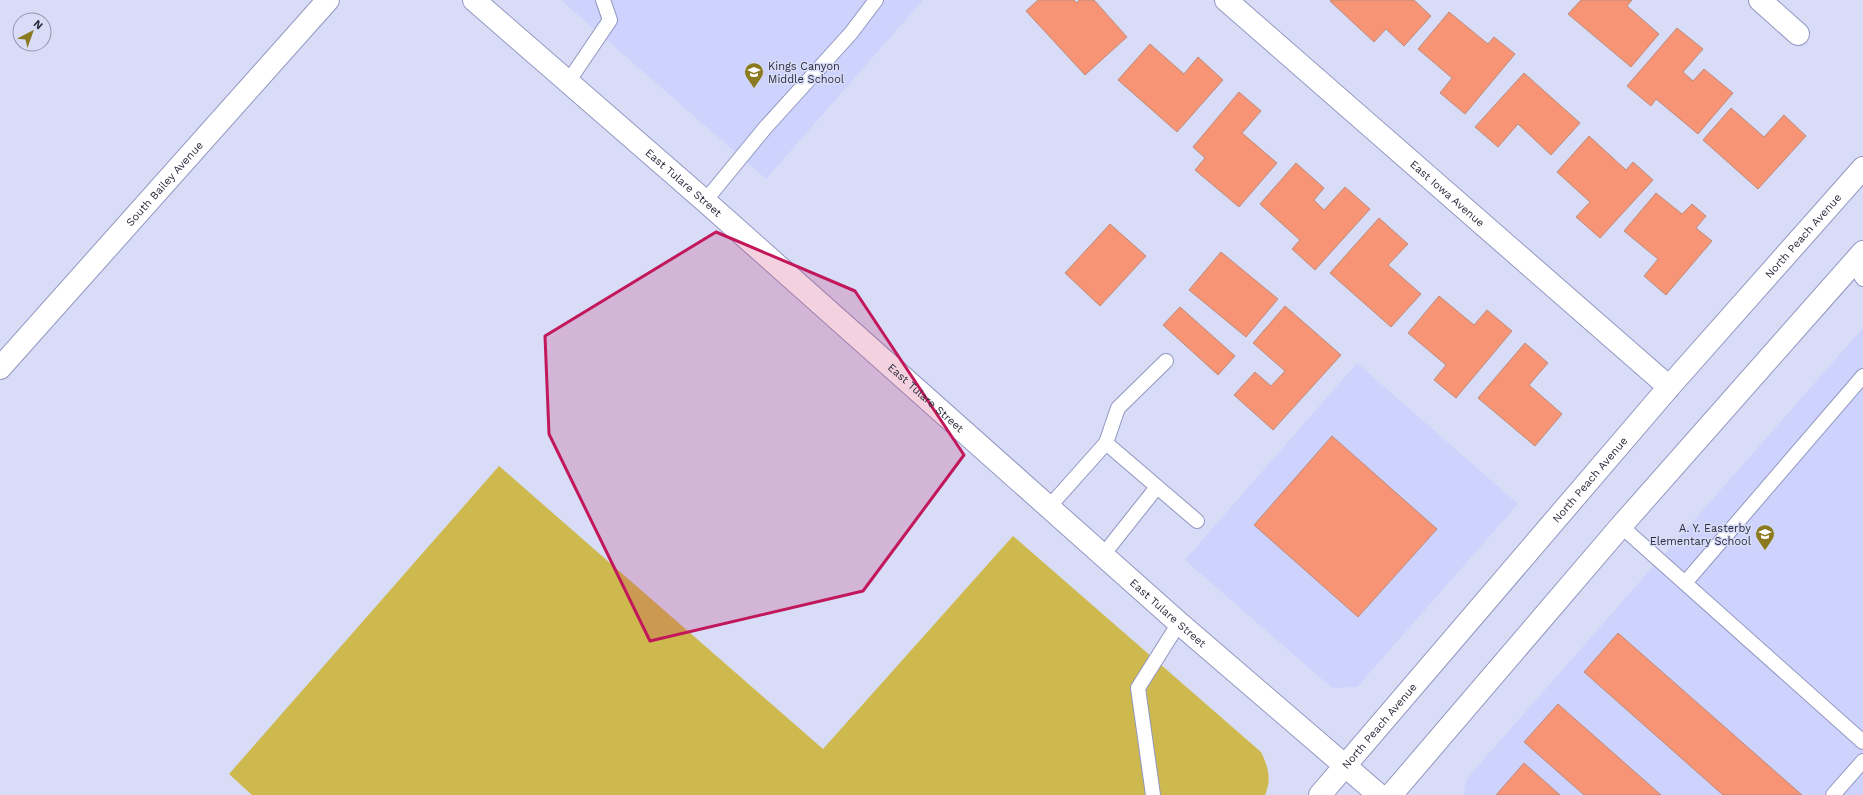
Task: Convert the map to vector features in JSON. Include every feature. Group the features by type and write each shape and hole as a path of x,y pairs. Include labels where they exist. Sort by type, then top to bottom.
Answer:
{"main road":[{"name":"South Bailey Avenue","path":"0,368 328,0"},
{"name":"East Tulare Street","path":"474,0 705,201 1179,623 1378,795"},
{"name":"East Iowa Avenue","path":"1226,0 1669,387"},
{"path":"1760,0 1798,34"},
{"name":"North Peach Avenue","path":"1320,795 1539,541 1669,387 1863,168"},
{"path":"1391,795 1621,526 1860,264"}],"lane":[{"path":"568,82 610,20 603,0"},
{"path":"705,201 765,128 851,33 876,0"},
{"path":"1049,507 1106,443 1118,408 1166,361"},
{"path":"1685,583 1863,376"},
{"path":"1106,443 1197,521"},
{"path":"1103,555 1157,487"},
{"path":"1621,526 1863,742"},
{"path":"1153,795 1138,688 1179,623"},
{"path":"1833,795 1863,762"}],"highlighted area":[{"path":"716,232 855,291 964,455 863,591 650,641 549,434 545,336"}],"shaded area":[{"name":"Kings Canyon Middle School","path":"561,0 923,0 766,179"},
{"name":"A. Y. Easterby Elementary School","path":"1863,328 1863,795 1464,795 1465,784 1470,775"},
{"path":"1357,363 1518,504 1357,687 1332,688 1185,560"},
{"path":"499,466 823,749 1013,536 1261,752 1266,763 1269,778 1265,795 252,795 229,774"}],"building":[{"path":"1038,0 1074,0 1077,3 1079,0 1094,0 1127,37 1085,75 1026,11"},
{"path":"1414,0 1431,16 1404,46 1386,29 1374,42 1330,1"},
{"path":"1581,0 1632,0 1627,6 1659,34 1631,67 1568,14"},
{"path":"1449,12 1488,44 1494,37 1515,54 1465,114 1440,93 1452,78 1418,49"},
{"path":"1677,28 1703,49 1683,72 1693,81 1704,69 1733,93 1698,134 1656,99 1651,106 1627,86"},
{"path":"1150,44 1184,74 1198,57 1223,80 1177,132 1118,80"},
{"path":"1524,73 1580,123 1551,155 1518,124 1498,147 1475,127"},
{"path":"1239,92 1261,111 1242,133 1277,163 1239,207 1195,170 1205,158 1193,147"},
{"path":"1731,108 1764,137 1784,115 1806,136 1758,189 1703,140"},
{"path":"1589,136 1626,170 1633,162 1653,180 1600,238 1576,217 1590,202 1557,172"},
{"path":"1296,163 1324,188 1314,200 1324,210 1345,187 1370,209 1315,270 1292,249 1300,240 1260,204"},
{"path":"1656,193 1682,214 1692,204 1706,216 1696,228 1712,241 1666,295 1644,276 1658,259 1624,231"},
{"path":"1379,218 1408,244 1388,265 1421,294 1391,327 1330,273"},
{"path":"1110,224 1146,256 1100,306 1065,273"},
{"path":"1221,252 1278,299 1246,337 1189,290"},
{"path":"1439,296 1474,325 1487,310 1512,331 1456,398 1434,380 1446,365 1408,333"},
{"path":"1285,306 1341,355 1273,430 1234,395 1255,372 1271,386 1285,371 1253,343"},
{"path":"1180,307 1235,356 1218,375 1163,325"},
{"path":"1525,343 1548,363 1529,385 1562,414 1535,446 1478,398"},
{"path":"1332,436 1437,529 1358,617 1254,525"},
{"path":"1618,633 1802,795 1723,795 1584,672"},
{"path":"1558,704 1661,795 1584,795 1524,742"},
{"path":"1524,763 1560,795 1496,795"}],"place":[{"name":"Kings Canyon Middle School","path":"754,89"},
{"name":"A. Y. Easterby Elementary School","path":"1765,551"}]}
